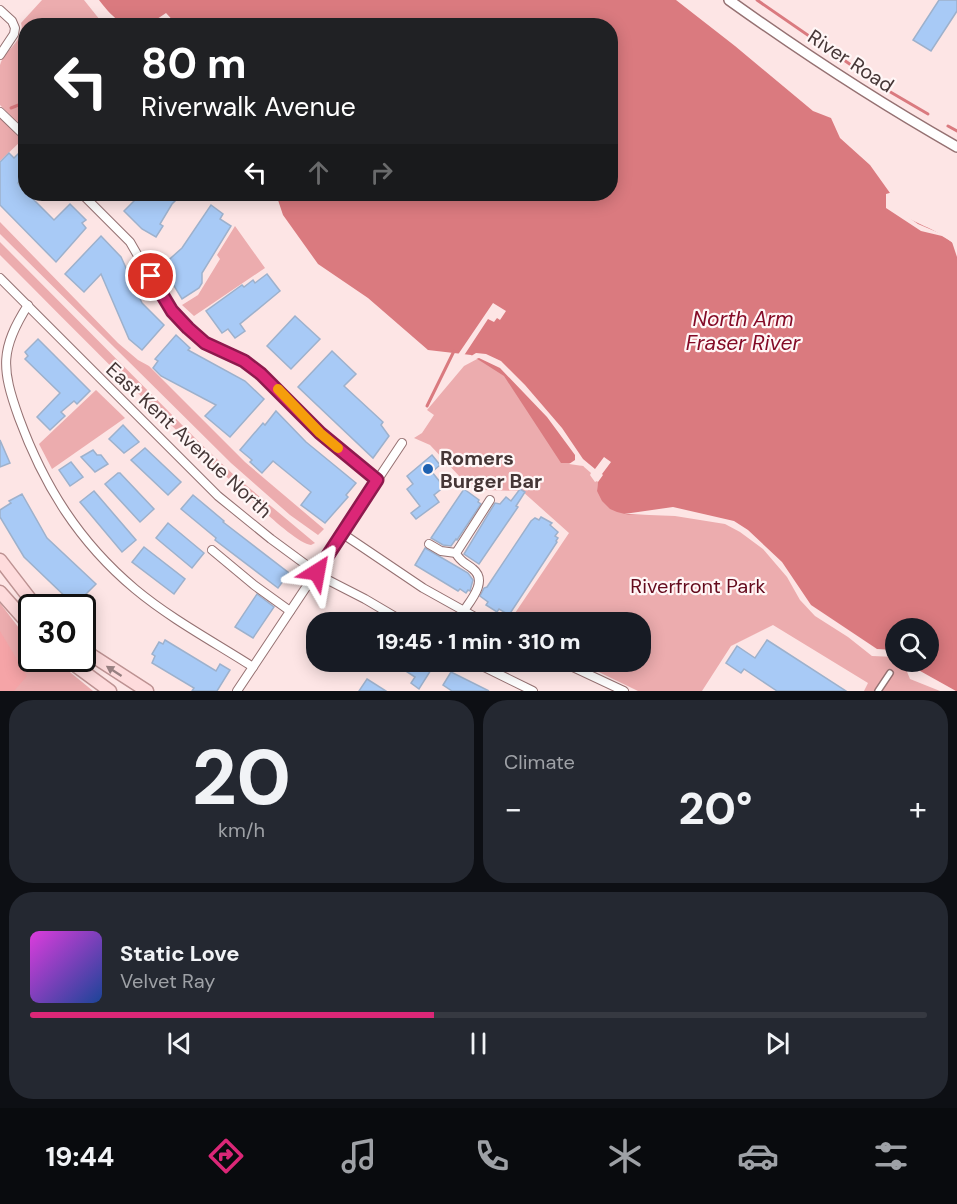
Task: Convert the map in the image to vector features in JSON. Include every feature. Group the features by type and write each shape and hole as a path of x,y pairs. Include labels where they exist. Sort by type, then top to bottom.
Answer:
{"main road":[{"path":"0,560 26,594"},
{"path":"0,592 18,612"},
{"path":"96,658 147,691"},
{"path":"84,672 110,691"}],"street":[{"name":"River Road","path":"729,0 838,76 957,147"},
{"path":"0,10 12,21 15,28 14,34 0,55"},
{"path":"0,112 18,129"},
{"path":"89,201 130,242 160,294 188,328 205,343 244,361 261,374 320,433 377,480"},
{"name":"East Kent Avenue North","path":"0,278 218,496 271,539 317,572 387,612"},
{"path":"27,305 6,334 2,347 3,373 31,452 61,506 85,539 136,589 253,667"},
{"path":"237,691 402,443"},
{"path":"456,553 490,500"},
{"path":"343,534 463,612 475,594 479,581 478,574 458,558 456,553"},
{"path":"429,544 441,552 456,553"},
{"path":"212,550 290,611"},
{"path":"494,672 533,691"},
{"path":"583,672 624,691"},
{"path":"878,691 890,673"}],"green space":[{"path":"42,0 84,0 98,18 26,18"},
{"path":"18,40 18,123 0,105 2,60"},
{"path":"0,117 18,136 18,144 0,161"},
{"path":"0,222 118,343 149,366 245,462 324,529 318,535 290,515 231,463 0,234"},
{"path":"235,226 265,268 194,316 182,305 198,295 220,259 217,255"},
{"path":"0,242 200,443 235,476 315,543 311,545 305,543 280,525 186,439 0,255"},
{"name":"Riverfront Park","path":"479,358 500,368 598,480 597,491 672,513 724,523 741,529 885,646 885,672 919,672 943,691 864,691 868,683 773,625 731,646 702,691 638,691 599,672 651,672 651,612 516,612 569,533 522,491 485,490 461,478 430,445 414,438 422,433 434,415 427,410 464,366"},
{"path":"96,390 125,418 52,469 39,444"},
{"path":"0,603 18,627 18,672 70,672 93,691 0,691"}],"shaded area":[{"path":"0,631 18,661 18,672 25,672 27,676 14,691 0,691"}],"water":[{"name":"North Arm Fraser River","path":"99,0 676,0 813,111 831,118 840,138 870,165 890,193 888,205 942,235 957,247 957,691 943,691 919,672 939,672 939,618 885,618 885,654 874,654 816,613 765,549 741,529 724,523 672,513 629,515 610,509 602,501 597,491 598,480 589,471 578,464 561,463 504,376 471,355 428,350 368,298 318,264 283,215 278,201 618,201 618,18 171,18 166,13 158,18 114,17"}],"pier":[{"path":"893,192 891,205 918,224 951,238 957,243 957,257 952,242 942,236 921,231 886,208 886,194"},
{"path":"493,303 506,311 500,320 497,318 494,322 488,319 463,357 457,356"},
{"path":"476,353 486,354 501,361 562,428 583,459 595,469 604,457 611,462 598,482 595,482 591,473 583,466 569,464 575,460 575,455 547,417 500,368 479,358 473,360 468,358"},
{"path":"673,507 734,521 748,530 782,562 811,605 877,649 885,649 885,657 872,656 815,616 800,600 787,577 763,549 740,532 725,524 675,516 624,514"},
{"path":"907,672 922,672 956,691 940,691 910,679"}],"building":[{"path":"939,0 957,0 957,11 931,51 913,40"},
{"path":"9,153 14,158 18,154 18,201 35,201 54,220 70,204 86,220 82,223 86,228 56,262 0,205 0,162"},
{"path":"134,201 175,201 160,224 163,226 156,237 142,229 124,211"},
{"path":"211,205 223,214 220,219 231,226 202,273 202,283 199,288 182,299 162,266 182,248"},
{"path":"101,236 121,257 142,303 164,325 142,350 129,339 101,274 84,292 65,274"},
{"path":"267,274 280,291 240,324 245,331 235,338 228,329 222,333 206,311 242,285 244,287 253,280 255,283"},
{"path":"295,316 320,339 291,369 267,346"},
{"path":"176,335 190,348 188,350 245,381 264,399 230,437 205,416 216,405 161,376 153,368 158,361 155,359"},
{"path":"38,339 90,391 77,404 74,401 61,412 65,416 50,430 37,417 60,393 25,359 28,356 25,352"},
{"path":"332,351 356,374 344,386 383,422 381,425 389,436 373,458 298,387"},
{"path":"276,411 306,442 356,483 346,495 348,497 325,523 301,505 311,492 273,461 262,473 240,450"},
{"path":"123,425 139,442 124,453 109,439"},
{"path":"0,440 10,463 0,467"},
{"path":"145,448 181,482 168,495 131,460"},
{"path":"93,450 97,455 101,455 108,464 95,472 81,457"},
{"path":"432,455 440,465 432,472 444,487 434,495 439,502 416,519 411,513 420,506 407,489 413,484 407,476"},
{"path":"71,462 83,477 70,486 59,470"},
{"path":"118,473 154,509 140,522 105,484"},
{"path":"464,489 481,504 457,540 451,546 443,545 431,538"},
{"path":"520,489 525,492 516,506 518,507 479,564 464,554 495,503 500,504 506,497 511,501"},
{"path":"94,491 136,540 122,552 80,502"},
{"path":"22,494 47,538 96,584 86,594 63,594 24,557 0,517 0,510 11,503 9,501"},
{"path":"193,495 223,522 289,573 278,588 215,540 216,538 181,509"},
{"path":"541,517 552,523 550,525 558,532 555,536 558,538 557,542 511,612 499,609 497,612 486,605 488,602 480,596 531,521 535,518 539,520"},
{"path":"168,523 204,553 192,568 156,538"},
{"path":"144,547 185,579 174,594 132,562"},
{"path":"425,548 468,573 473,580 470,591 466,593 460,589 458,591 415,565"},
{"path":"257,594 274,607 253,638 235,627"},
{"path":"165,640 216,671 220,664 230,670 217,691 192,691 194,688 152,663 155,656 152,654 159,642 163,644"},
{"path":"767,640 846,691 777,691 744,669 741,673 726,663 737,646 755,658"},
{"path":"407,672 430,672 419,689 411,683 415,677"},
{"path":"451,672 489,691 452,691 443,685"},
{"path":"367,679 386,691 359,691"}],"waterway":[{"path":"757,0 854,67"},
{"path":"875,83 928,114"},
{"path":"11,108 18,105"},
{"path":"948,126 957,131"},
{"path":"427,406 454,351"}],"slow traffic":[{"path":"278,389 320,433 338,448"}],"place":[{"name":"Romers Burger Bar","path":"428,469"}],"route":[{"path":"151,276 172,311 188,328 205,343 244,361 261,374 320,433 377,480 317,572"}]}
